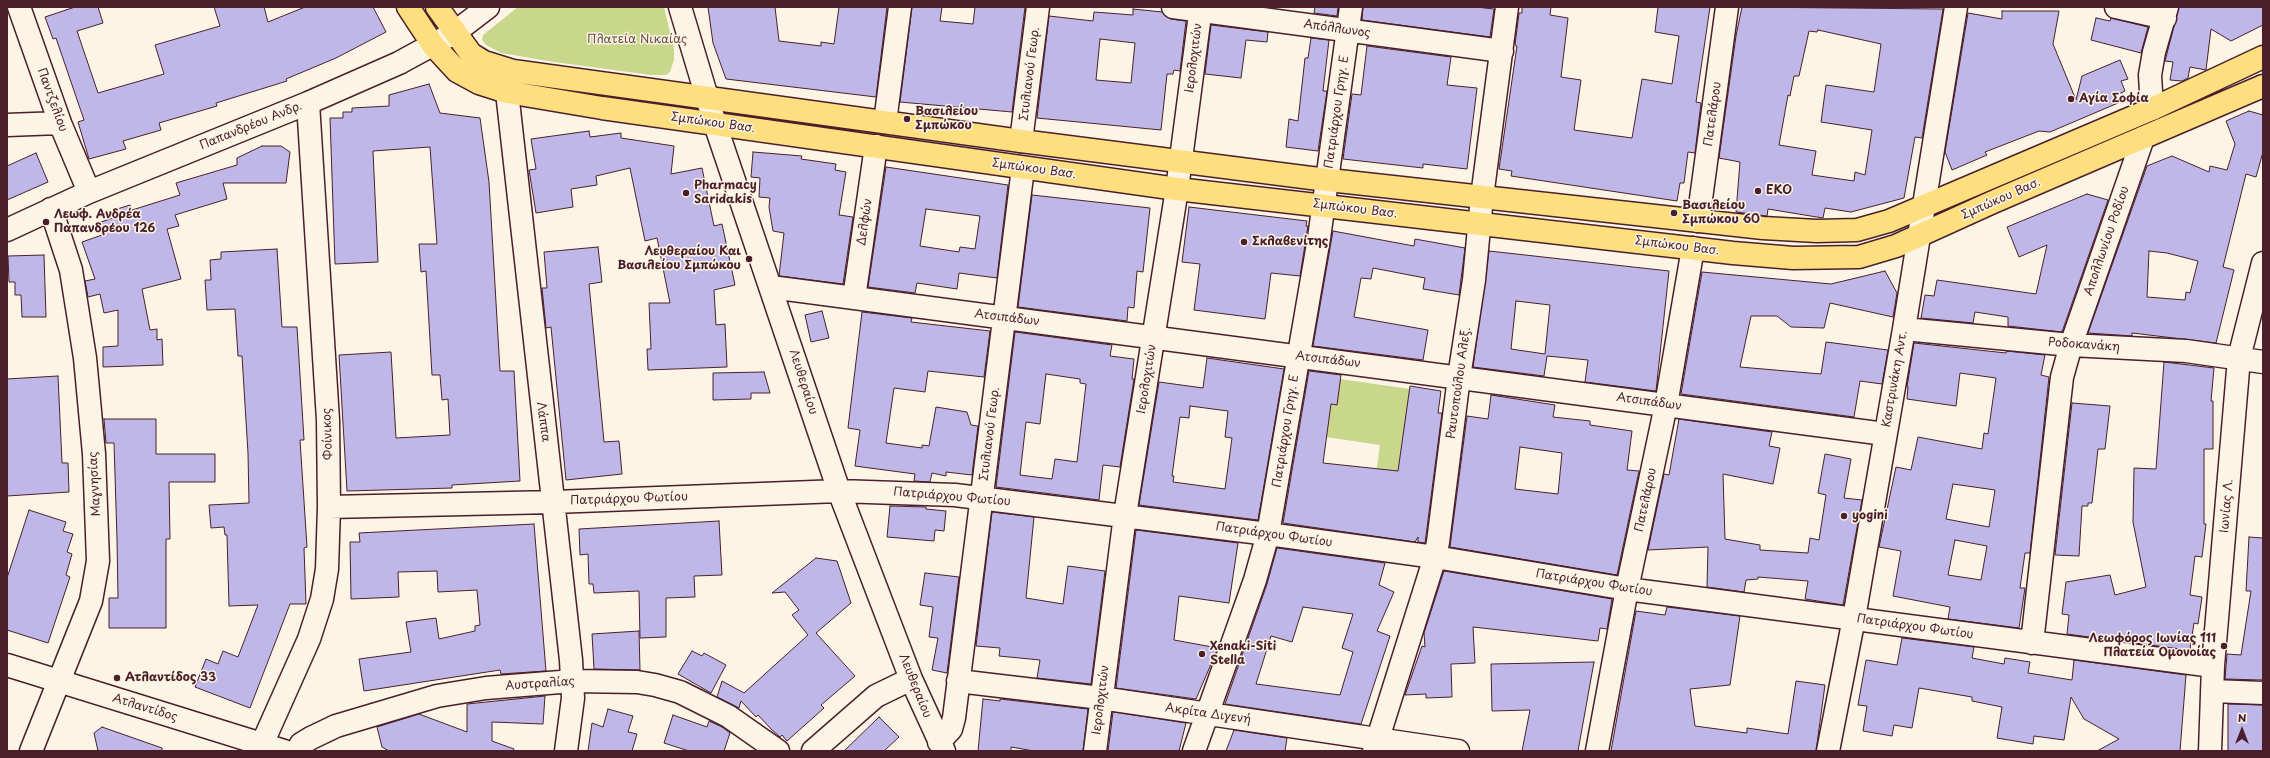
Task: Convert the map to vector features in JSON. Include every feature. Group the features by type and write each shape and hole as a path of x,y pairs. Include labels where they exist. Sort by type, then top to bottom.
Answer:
{"main road":[{"name":"Σμπώκου Βασ.","path":"408,7 433,45 448,63 466,76 492,89 507,92 715,124 1177,189 1770,256 1838,258 1874,254 1920,236 2000,199 2263,86"},
{"name":"Σμπώκου Βασ.","path":"438,7 454,33 476,58 500,68 707,98 1181,162 1698,221 1794,230 1845,231 1879,225 2152,109 2263,57"}],"street":[{"name":"Παντζελίου","path":"19,7 60,123 89,192"},
{"name":"Παπανδρέου Ανδρ.","path":"7,230 89,192 308,103 433,45 454,33 488,7"},
{"name":"Λευθεραίου","path":"680,7 715,124 839,491 911,678 941,747"},
{"path":"885,122 900,7"},
{"name":"Στυλιανού Γεωρ.","path":"1021,141 1038,7"},
{"name":"Απόλλωνος","path":"1173,7 1201,9 1502,52"},
{"name":"Πατριάρχου Γρηγ. Ε","path":"1194,751 1260,566 1268,534 1324,206 1351,7"},
{"name":"Ραυτοπούλου Αλεξ.","path":"1376,745 1435,557 1459,377 1473,286 1482,197 1507,7"},
{"name":"Πατελάρου","path":"1698,221 1727,7"},
{"name":"Καστρινάκη Αντ.","path":"1828,751 1854,618 1920,236 1956,7"},
{"path":"2116,7 2166,13 2154,52 2150,75 2152,109"},
{"name":"Ιερολοχιτών","path":"1095,751 1125,515 1177,189 1201,9"},
{"name":"Λάππα","path":"507,92 536,369 554,502 573,681 572,715 566,751"},
{"name":"Φοίνικος","path":"260,748 309,639 319,610 327,569 329,507 328,420 308,103"},
{"path":"7,125 60,123"},
{"name":"Απολλωνίου Ροδίου","path":"2032,643 2060,389 2071,345 2143,138"},
{"name":"Δελφών","path":"854,298 876,146"},
{"name":"Στυλιανού Γεωρ.","path":"941,747 951,729 958,681 1023,168"},
{"name":"Μαγνησίας","path":"31,751 91,600 97,575 98,539 91,417 80,320 70,270 51,209"},
{"name":"Πατελάρου","path":"1597,751 1627,589 1666,404 1693,248"},
{"name":"Ιωνίας Λ.","path":"2210,751 2212,666 2239,358 2263,263"},
{"name":"Ατσιπάδων","path":"771,287 1885,434"},
{"name":"Ροδοκανάκη","path":"1904,329 2071,345 2186,351 2263,362"},
{"name":"Πατριάρχου Φωτίου","path":"329,507 554,502 839,491 931,493 982,497 1435,557 1627,589 2212,666"},
{"name":"Ατλαντίδος","path":"7,665 260,748 284,751"},
{"path":"813,751 876,696 911,678"},
{"name":"Αυστραλίας","path":"297,751 301,744 336,726 436,696 486,688 573,681 637,682 680,692 728,716 778,751"},
{"name":"Ακρίτα Διγενή","path":"958,681 1101,698 1208,714 1376,745 1458,751"},
{"path":"2212,691 2263,693"}],"green space":[{"name":"Πλατεία Νικαίας","path":"518,7 664,7 674,49 674,60 670,72 666,75 651,75 554,62 501,53 486,45 482,40 483,35"},
{"path":"1340,379 1410,389 1397,477 1376,474 1380,445 1326,437 1331,404"}],"building":[{"path":"75,7 98,7 103,23 77,31 98,93 164,74 155,45 220,26 214,7 264,7 268,22 305,7 373,7 386,32 336,58 286,79 287,81 216,103 217,106 159,123 161,130 123,141 126,149 89,159 78,122 84,120 56,38 53,39 45,17"},
{"path":"708,7 775,7 779,41 821,46 821,42 834,44 839,7 887,7 876,97 726,79 713,43"},
{"path":"912,7 942,7 940,21 973,24 975,7 1025,7 1012,112 900,102"},
{"path":"1315,7 1338,7 1337,16 1314,13"},
{"path":"1363,7 1476,7 1494,9 1490,37 1362,20"},
{"path":"1522,7 1551,7 1550,15 1568,18 1561,77 1581,80 1574,130 1632,138 1642,79 1672,84 1679,36 1655,32 1658,7 1710,7 1696,102 1701,103 1695,153 1688,152 1684,183 1680,183 1677,201 1511,176 1512,171 1499,169 1517,46 1515,45 1519,13 1522,13"},
{"path":"1742,7 1943,9 1922,138 1915,137 1904,198 1851,212 1825,208 1823,218 1768,209 1767,216 1736,212 1740,162 1719,158 1736,36","holes":["1818,30 1881,44 1874,92 1826,85 1821,122 1872,130 1865,175 1855,172 1854,181 1812,175 1816,151 1779,145 1788,95 1790,96 1794,76 1799,76 1809,31 1817,32"]},
{"path":"2179,7 2263,7 2263,25 2231,41 2211,29 2206,70 2190,67 2188,78 2182,81 2170,80 2173,62 2165,61"},
{"path":"1133,9 1162,12 1171,19 1186,21 1180,71 1174,70 1173,74 1167,74 1161,130 1037,118 1049,16 1093,21 1094,12 1133,15","holes":["1100,39 1135,43 1131,83 1096,80"]},
{"path":"2002,11 2059,11 2053,44 2076,100 2082,76 2120,60 2128,79 2121,81 2125,91 2115,96 2118,103 2050,132 2039,131 1985,152 1987,155 1952,170 1945,152 1968,13 2002,19"},
{"path":"2096,18 2110,21 2111,18 2148,27 2141,53 2091,40"},
{"path":"1211,25 1268,32 1267,42 1246,40 1241,78 1205,74"},
{"path":"1311,38 1329,40 1323,91 1327,91 1318,151 1286,147 1289,119 1298,121 1305,58 1308,58"},
{"path":"1367,46 1451,57 1447,85 1477,88 1467,169 1423,164 1423,168 1343,159 1352,94 1361,95"},
{"path":"429,84 440,113 480,118 489,182 500,371 514,371 520,481 452,485 452,488 347,491 339,355 391,352 396,438 450,435 448,399 442,400 440,375 432,375 426,271 421,272 419,244 437,244 430,147 373,151 378,262 335,264 330,118 343,118 343,112 352,112 352,108 389,106 389,95"},
{"path":"2249,111 2263,115 2263,152 2256,177 2246,174 2223,267 2234,270 2216,343 2132,333 2132,336 2088,333 2147,166 2172,156 2209,172 2210,166 2227,170 2235,144 2226,121","holes":["2149,251 2167,253 2198,261 2190,293 2186,292 2185,300 2147,297"]},
{"path":"589,131 590,137 621,133 621,138 674,146 671,174 702,168 714,226 722,224 735,285 714,290 716,325 725,324 727,367 648,370 647,349 651,349 649,303 670,303 657,238 645,241 630,168 596,176 597,185 571,189 573,207 536,213 529,170 536,169 531,139"},
{"path":"262,146 281,146 290,152 286,183 223,183 227,199 175,215 179,226 167,229 181,279 142,289 150,330 157,329 157,340 162,339 163,365 103,367 103,347 118,346 118,310 104,313 100,294 88,297 85,281 95,279 82,242 102,235 98,223 113,218 111,211 130,205 132,210 180,195 176,183 237,165 237,158"},
{"path":"753,152 802,156 801,159 836,164 835,170 846,172 839,215 853,217 843,284 779,276 784,233 773,231 769,207 770,198 759,197 760,178 751,177"},
{"path":"36,153 48,182 7,200 7,166"},
{"path":"886,167 1008,185 997,278 959,273 957,289 917,283 915,293 868,287","holes":["926,209 980,216 975,249 960,247 959,252 920,246"]},
{"path":"2087,194 2108,200 2062,332 2008,326 2008,317 1975,312 1973,323 1921,318 1925,295 1934,296 1937,280 2036,294 2047,245 2019,257 2007,227"},
{"path":"1032,195 1150,208 1143,272 1137,271 1134,308 1128,307 1127,321 1018,307"},
{"name":"Σκλαβενίτης","path":"1189,207 1307,221 1306,226 1308,226 1300,276 1271,273 1265,319 1194,310 1200,264 1182,262"},
{"path":"1333,231 1414,246 1415,239 1465,248 1459,295 1423,289 1425,278 1373,268 1371,279 1361,278 1354,317 1428,330 1423,360 1313,346"},
{"path":"598,247 602,282 589,284 604,442 619,441 622,474 566,480 551,327 546,328 542,288 547,288 544,252"},
{"path":"277,249 282,327 297,327 304,440 300,440 307,547 304,548 306,604 290,604 250,708 195,687 206,659 218,664 223,651 238,657 258,605 229,606 227,535 225,535 224,527 211,528 209,505 249,503 248,453 242,356 238,356 235,309 207,310 205,280 211,280 210,260 221,259 221,252"},
{"path":"1489,251 1669,271 1656,391 1585,382 1588,360 1547,356 1544,376 1473,367","holes":["1516,301 1550,305 1545,354 1511,349"]},
{"path":"44,255 46,317 22,317 21,295 15,295 15,282 9,282 8,256"},
{"path":"1885,271 1897,293 1893,317 1830,303 1824,328 1791,327 1777,316 1751,316 1740,367 1821,374 1826,342 1888,350 1882,384 1860,381 1854,417 1681,394 1702,272 1831,284"},
{"path":"822,311 829,338 811,342 805,315"},
{"path":"862,312 912,318 911,322 990,331 984,377 928,371 925,392 894,388 886,443 922,448 922,445 929,446 936,407 967,412 971,425 978,426 972,475 946,472 946,476 932,473 930,482 914,481 915,474 855,466 860,430 848,428"},
{"path":"1015,332 1112,345 1110,356 1134,359 1132,379 1134,379 1120,467 1103,465 1099,500 996,487","holes":["1046,374 1080,379 1080,383 1086,384 1077,462 1055,459 1052,479 1020,475 1026,422 1040,424"]},
{"path":"1914,343 2006,353 2007,351 2045,355 2041,375 2049,377 2030,553 2025,553 2020,588 2025,588 2019,628 1948,619 1950,607 1893,596 1901,551 1879,547 1896,467 1911,470 1918,437 1982,449 1984,433 1988,434 1996,378 1960,373 1956,406 1907,399 1907,387","holes":["1953,484 1995,490 1989,527 1946,519","1955,540 1987,546 1981,580 1948,575"]},
{"path":"1207,358 1284,369 1258,520 1139,505 1159,382 1203,388","holes":["1190,406 1228,411 1225,437 1232,438 1225,489 1173,482 1174,476 1172,476 1180,417 1189,418"]},
{"path":"2164,362 2214,368 2211,401 2213,401 2213,449 2204,449 2204,524 2206,524 2202,557 2195,556 2190,595 2202,597 2198,624 2194,623 2190,649 2188,650 2067,634 2069,615 2062,614 2066,582 2110,575 2115,595 2146,587 2133,522 2134,468 2156,469"},
{"path":"1309,371 1341,375 1337,405 1331,404 1323,463 1398,471 1410,386 1441,391 1438,413 1442,413 1425,543 1418,542 1418,537 1415,542 1283,523"},
{"path":"764,372 770,393 751,393 751,399 713,400 713,373"},
{"path":"58,376 62,463 68,463 69,492 7,496 7,379"},
{"path":"1491,395 1555,405 1553,417 1590,421 1590,425 1632,431 1627,470 1639,471 1617,575 1450,547 1467,416 1488,419","holes":["1520,447 1562,453 1558,494 1515,489"]},
{"path":"2072,403 2110,406 2105,449 2098,449 2092,503 2088,503 2088,506 2082,506 2079,556 2055,555"},
{"path":"104,419 156,419 156,454 215,454 215,482 169,482 170,539 166,539 166,628 109,628 109,598 118,598 117,539 114,443 106,443"},
{"path":"1679,419 1772,432 1769,446 1780,448 1773,484 1723,474 1725,539 1760,545 1760,550 1808,553 1810,538 1819,540 1826,495 1818,493 1825,454 1851,459 1844,498 1862,500 1843,605 1805,599 1808,581 1758,577 1758,579 1746,580 1744,592 1707,587 1708,547 1648,550 1664,474 1669,475"},
{"path":"890,506 926,507 926,509 946,511 944,531 935,530 934,541 887,537"},
{"path":"29,510 66,522 63,531 73,534 67,552 72,554 66,575 70,577 48,643 7,630 7,578"},
{"path":"992,512 1034,517 1026,598 1063,604 1068,566 1105,571 1091,684 1037,678 1040,660 999,656 1000,648 976,646"},
{"path":"719,521 722,575 694,576 695,597 666,598 666,637 640,638 639,591 594,593 593,584 589,584 588,554 580,555 579,529"},
{"path":"534,524 546,671 501,674 500,670 364,691 359,659 411,652 406,622 436,618 439,639 475,631 475,626 480,625 477,590 438,592 437,571 398,572 399,597 351,599 350,542 360,542 359,533"},
{"path":"1136,530 1238,543 1229,603 1179,596 1174,640 1218,648 1196,699 1116,688"},
{"path":"2249,537 2263,538 2263,680 2225,679 2227,654 2241,655 2251,591 2246,591"},
{"path":"1277,548 1385,563 1379,585 1394,592 1377,631 1390,636 1361,724 1225,704 1267,584","holes":["1303,607 1353,614 1342,648 1353,652 1340,695 1256,684 1271,636 1292,642"]},
{"path":"816,558 837,561 851,603 816,633 855,676 821,705 824,708 787,741 782,735 780,737 771,729 758,715 756,717 741,701 739,708 717,697 722,681 744,693 808,635 792,615 799,610 785,592 772,593"},
{"path":"1444,571 1612,599 1607,629 1600,628 1598,641 1473,627 1475,663 1451,664 1452,697 1426,698 1426,694 1405,695 1422,646 1425,647 1424,633"},
{"path":"925,573 959,577 947,673 932,670 938,638 929,637 933,607 920,605"},
{"path":"1667,607 1740,616 1730,685 1690,689 1695,726 1747,733 1747,728 1788,734 1796,681 1825,685 1816,751 1611,751 1636,611 1665,615"},
{"path":"639,631 640,670 594,669 592,634"},
{"path":"1902,638 1974,647 1972,658 2004,664 2005,658 2030,662 2028,673 2072,680 2074,660 2186,675 2180,751 2097,751 2119,739 2084,719 2071,697 2064,740 2034,736 2033,744 1997,738 2002,707 1972,701 1972,697 1919,688 1912,728 1894,725 1892,736 1863,731 1867,706 1858,705 1866,660 1897,665"},
{"path":"692,651 702,656 704,653 726,665 711,693 678,674"},
{"path":"1594,662 1578,751 1522,751 1530,710 1492,711 1491,664"},
{"path":"545,696 543,724 492,722 492,741 514,749 513,751 389,751 382,747 377,727 419,714 467,732 467,704"},
{"path":"983,699 1000,701 1000,699 1088,709 1083,751 1034,751 1011,747 1011,751 978,751"},
{"path":"2228,704 2263,705 2263,751 2228,751"},
{"path":"608,709 633,716 628,732 637,734 632,751 588,751 592,723 603,727"},
{"path":"1113,712 1186,723 1179,751 1108,751"},
{"path":"673,715 707,727 709,721 722,727 730,733 724,751 689,751 664,743"},
{"path":"879,717 899,737 884,751 844,751"},
{"path":"102,727 162,748 162,751 98,751 94,733"},
{"path":"1234,730 1287,738 1285,751 1226,751"}],"place":[{"name":"Αγία Σοφία","path":"2071,99"},
{"name":"Βασιλείου Σμπώκου","path":"907,119"},
{"name":"ΕΚΟ","path":"1758,191"},
{"name":"Pharmacy Saridakis","path":"686,193"},
{"name":"Βασιλείου Σμπώκου 60","path":"1674,213"},
{"name":"Λεωφ. Ανδρέα Παπανδρέου 126","path":"46,222"},
{"name":"Σκλαβενίτης","path":"1244,242"},
{"name":"Λευθεραίου Και Βασιλείου Σμπώκου","path":"749,259"},
{"name":"yogini","path":"1844,516"},
{"name":"Λεωφόρος Ιωνίας 111 Πλατεία Ομονοίας","path":"2224,646"},
{"name":"Xenaki-Siti Stella","path":"1202,654"},
{"name":"Ατλαντίδος 33","path":"117,678"}]}
